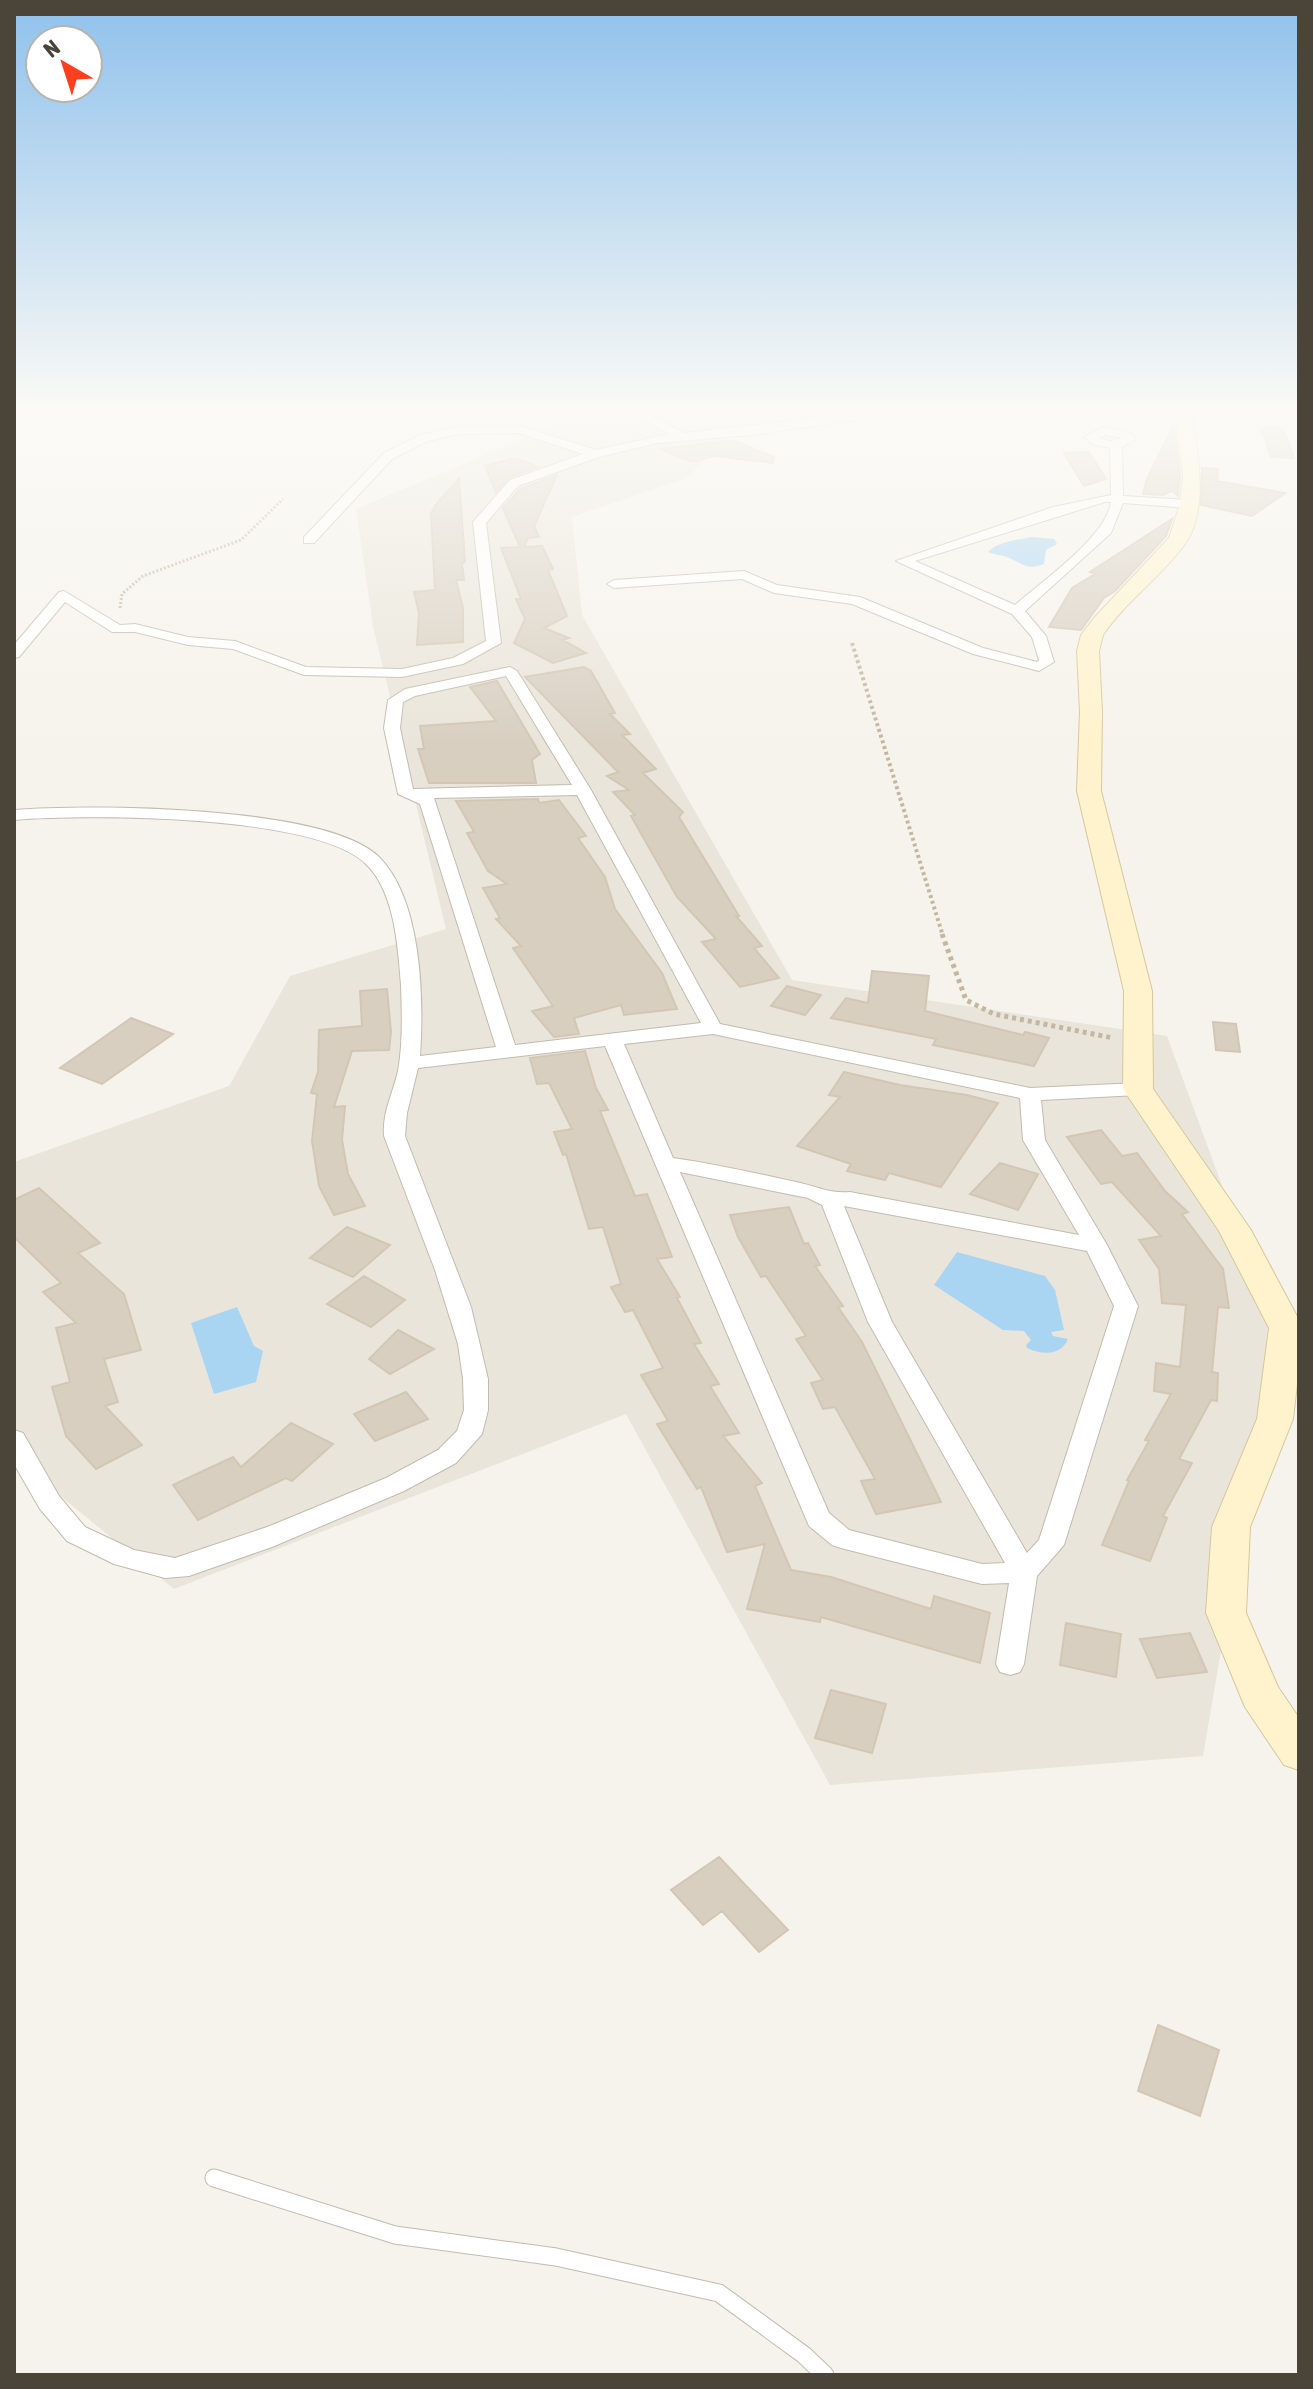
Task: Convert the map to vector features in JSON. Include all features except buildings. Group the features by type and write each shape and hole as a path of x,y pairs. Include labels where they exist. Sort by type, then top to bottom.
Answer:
{"main road":[{"path":"1183,522 1178,540 1092,635 1088,651 1091,712 1089,791 1138,991 1138,1089 1235,1230 1292,1330 1275,1419 1231,1527 1226,1613 1260,1695 1299,1752"}],"street":[{"path":"309,540 325,522"},
{"path":"14,654 64,595 117,629 135,628 188,641 235,645 304,671 402,673 458,661 494,643 479,522"},
{"path":"614,584 744,575 774,589 855,600 978,651 1039,667 1047,662 1039,636 1017,611 903,561 1020,522"},
{"path":"1017,611 1106,530 1110,522"},
{"path":"406,794 392,728 396,700 410,692 510,671 583,790 713,1028"},
{"path":"406,794 583,790"},
{"path":"406,794 427,801 507,1051"},
{"path":"14,815 37,812 217,818 287,827 347,844 372,860 393,890 409,960 409,1063 393,1132 464,1318 474,1356 475,1419 468,1437 448,1456 401,1481 251,1546 178,1569 144,1566 77,1534 37,1483 14,1439"},
{"path":"409,1063 713,1028 1030,1094 1138,1089"},
{"path":"612,1040 818,1519 841,1538 982,1574 1024,1572"},
{"path":"1010,1664 1024,1572 1051,1545 1126,1306 1096,1245 1034,1140 1030,1094"},
{"path":"663,1163 713,1170 815,1193 831,1201 850,1199 1096,1245"},
{"path":"831,1201 880,1322 1024,1572"}],"lane":[{"path":"214,2178 395,2235 556,2257 719,2293 804,2355 825,2375"}],"path":[{"path":"117,629 122,594 143,576 241,540 259,522"},
{"path":"852,643 953,968 966,1000 994,1014 1138,1044"}],"shaded area":[{"path":"358,522 573,522 582,615 792,980 1167,1036 1269,1313 1255,1452 1203,1756 830,1785 626,1414 174,1589 19,1462 14,1445 14,1162 229,1086 290,976 446,929 373,626"}],"water":[{"path":"1032,537 1054,539 1057,544 1046,550 1044,564 1028,566 988,552 1002,543"},
{"path":"957,1252 1045,1276 1055,1290 1064,1330 1051,1332 1053,1336 1068,1339 1065,1345 1050,1352 1027,1348 1031,1340 1024,1331 1003,1330 934,1285"},
{"path":"237,1307 254,1346 263,1351 256,1382 214,1394 191,1323"}]}
